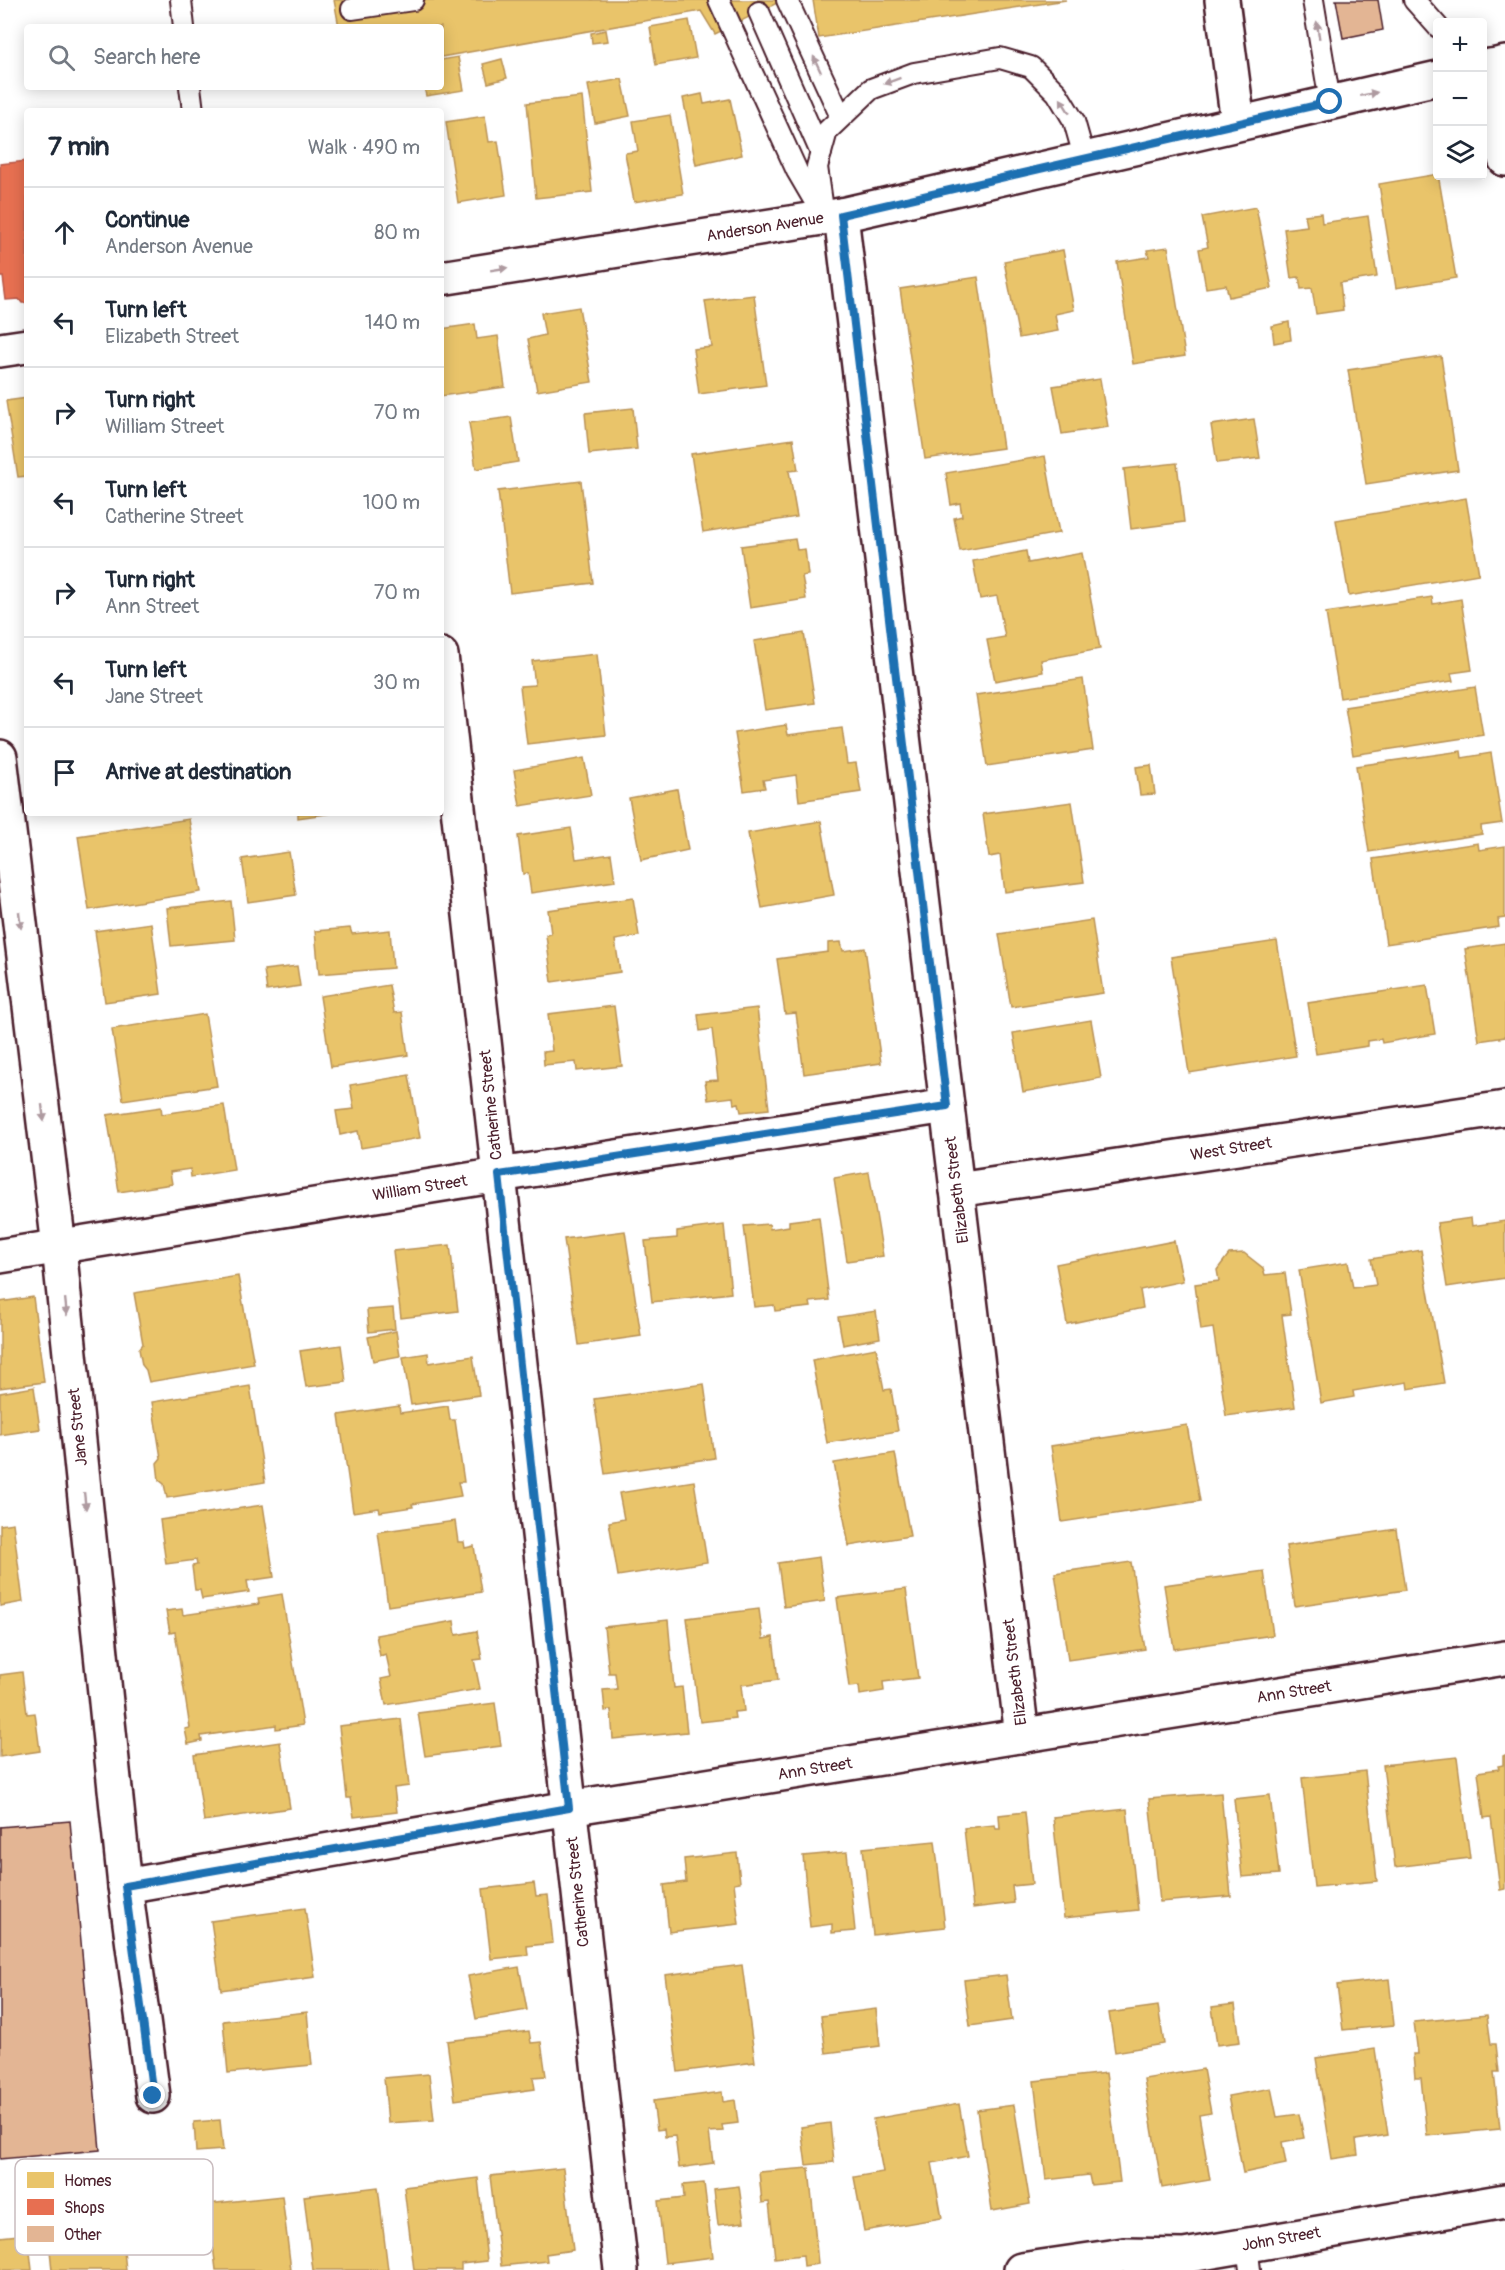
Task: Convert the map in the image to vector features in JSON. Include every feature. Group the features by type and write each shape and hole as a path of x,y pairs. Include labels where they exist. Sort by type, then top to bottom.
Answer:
{"street":[{"path":"1222,0 1238,123"},
{"path":"1493,66 1505,159"},
{"name":"Anderson Avenue","path":"444,279 832,216 1433,79"},
{"name":"Elizabeth Street","path":"832,216 947,1106 1022,1736"},
{"path":"0,350 24,346"},
{"name":"Catherine Street","path":"444,682 621,2270"},
{"name":"Jane Street","path":"0,757 59,1247 125,1886 153,2096"},
{"name":"William Street","path":"0,1257 499,1175 947,1106"},
{"name":"West Street","path":"957,1190 1505,1108"},
{"name":"Ann Street","path":"125,1886 569,1808 1505,1658"},
{"name":"John Street","path":"1021,2270 1185,2256 1249,2257 1505,2202"}],"lane":[{"path":"181,0 184,24"},
{"path":"352,9 413,0"},
{"path":"719,0 797,171 832,216"},
{"path":"787,0 841,117"},
{"path":"1313,0 1330,102"},
{"path":"1414,0 1433,22"},
{"path":"759,12 821,153"},
{"path":"832,216 817,167 827,131 871,89 914,73 1000,58 1031,67 1057,93 1074,121 1085,160"},
{"path":"190,90 193,108"}],"building: Homes":[{"path":"334,0 783,0 715,34 701,11 444,56 444,24 338,24"},
{"path":"813,0 1066,0 819,38"},
{"path":"689,20 696,58 656,65 650,27"},
{"path":"606,30 608,41 592,43 591,33"},
{"path":"458,57 464,90 426,96 425,90 444,90 444,59"},
{"path":"502,59 507,78 488,83 483,64"},
{"path":"622,79 630,116 595,123 588,85"},
{"path":"702,94 704,104 730,99 742,155 696,165 683,98"},
{"path":"582,97 592,192 536,198 527,103"},
{"path":"670,115 683,194 634,202 625,153 638,151 633,121"},
{"path":"485,116 489,142 498,141 506,195 458,203 446,122"},
{"path":"1433,175 1433,180 1439,180 1456,278 1396,288 1379,184"},
{"path":"1256,207 1272,288 1229,297 1226,285 1206,288 1199,249 1208,247 1202,217"},
{"path":"1321,213 1322,223 1368,216 1377,277 1340,283 1343,310 1316,314 1312,288 1301,289 1299,277 1291,278 1284,229 1307,226 1305,215"},
{"path":"1168,247 1185,356 1133,364 1117,262 1149,257 1147,250"},
{"path":"1063,250 1074,310 1055,314 1058,331 1019,338 1004,261"},
{"path":"978,277 1003,448 925,459 900,289"},
{"path":"754,295 766,385 699,394 693,349 712,347 705,301"},
{"path":"579,307 592,382 537,391 528,339 545,335 541,313"},
{"path":"1289,322 1291,340 1274,343 1272,326"},
{"path":"475,324 477,339 498,336 505,387 444,396 444,329"},
{"path":"1441,356 1458,470 1366,484 1348,370"},
{"path":"1100,379 1108,427 1062,434 1053,386"},
{"path":"24,398 24,476 18,477 6,401"},
{"path":"633,408 637,449 589,454 585,413"},
{"path":"511,417 518,462 476,469 469,423"},
{"path":"1254,419 1260,458 1217,463 1211,425"},
{"path":"793,439 798,470 789,471 797,517 703,532 691,454"},
{"path":"1045,456 1059,533 960,551 954,518 962,516 960,503 951,505 946,473"},
{"path":"1177,463 1184,522 1131,529 1124,469"},
{"path":"581,481 593,583 510,593 498,491"},
{"path":"1466,498 1479,574 1349,596 1336,520"},
{"path":"795,539 797,550 805,549 808,575 802,576 806,599 750,608 741,546"},
{"path":"1026,551 1028,563 1082,553 1100,649 1041,660 1043,672 995,681 987,640 1005,637 997,596 980,599 973,561"},
{"path":"1432,597 1433,604 1461,599 1472,670 1451,673 1453,681 1340,698 1326,613"},
{"path":"804,633 815,703 765,710 754,641"},
{"path":"597,654 606,735 527,744 520,686 535,685 532,661"},
{"path":"1083,679 1093,750 987,766 976,695"},
{"path":"1475,687 1483,735 1353,755 1345,707"},
{"path":"786,725 788,735 842,728 847,764 856,763 861,792 799,801 796,775 763,780 765,788 744,791 735,733"},
{"path":"1461,751 1462,758 1491,753 1502,823 1481,826 1482,834 1369,852 1356,766"},
{"path":"584,758 591,795 520,806 514,770"},
{"path":"1151,765 1155,794 1140,795 1136,767"},
{"path":"677,789 688,850 641,860 629,798"},
{"path":"1072,802 1084,882 1005,892 1000,855 989,857 983,814"},
{"path":"189,819 201,892 89,910 78,836"},
{"path":"821,821 834,895 762,908 748,833"},
{"path":"571,828 576,859 611,854 615,881 531,893 528,873 523,874 518,836"},
{"path":"1478,843 1479,850 1505,846 1505,918 1498,919 1499,927 1386,944 1373,859"},
{"path":"289,852 296,895 248,902 242,859"},
{"path":"633,898 639,936 615,940 620,972 552,982 546,935 551,934 548,910"},
{"path":"231,901 235,940 171,946 167,908"},
{"path":"1092,920 1103,993 1011,1007 999,934"},
{"path":"151,923 161,994 105,1002 95,931"},
{"path":"350,928 352,934 390,930 393,968 319,974 315,931"},
{"path":"1277,941 1296,1056 1189,1073 1171,957"},
{"path":"841,942 843,951 865,948 881,1063 804,1074 796,1013 785,1014 777,959 828,952 828,943"},
{"path":"1505,943 1505,1037 1479,1041 1465,949"},
{"path":"297,966 300,986 267,991 264,970"},
{"path":"389,985 394,1013 402,1012 408,1055 331,1067 320,996"},
{"path":"1427,985 1435,1034 1382,1043 1381,1039 1368,1041 1368,1046 1316,1054 1308,1003"},
{"path":"614,1006 622,1066 577,1071 576,1062 544,1065 543,1052 552,1051 548,1014"},
{"path":"757,1008 769,1109 741,1112 739,1103 734,1104 733,1097 708,1100 705,1081 718,1080 712,1029 700,1031 698,1015"},
{"path":"205,1014 217,1086 123,1100 112,1029"},
{"path":"1091,1020 1101,1078 1023,1092 1013,1033"},
{"path":"409,1075 420,1138 361,1148 358,1131 340,1135 336,1111 354,1109 350,1085"},
{"path":"224,1105 234,1170 191,1177 190,1169 170,1172 172,1184 119,1192 107,1115 161,1107 162,1114"},
{"path":"869,1172 883,1256 847,1261 834,1178"},
{"path":"819,1217 829,1300 810,1302 811,1307 775,1311 774,1305 754,1307 744,1226 769,1224 770,1229 789,1226 789,1221"},
{"path":"1471,1218 1472,1226 1505,1221 1505,1278 1447,1287 1437,1223"},
{"path":"724,1225 731,1293 652,1302 645,1241 677,1238 677,1231"},
{"path":"625,1231 641,1336 579,1345 564,1239"},
{"path":"1174,1241 1183,1281 1140,1290 1143,1308 1067,1324 1056,1264"},
{"path":"450,1245 458,1311 401,1318 393,1251"},
{"path":"1421,1250 1444,1383 1408,1389 1407,1382 1353,1391 1354,1397 1321,1403 1299,1270 1348,1262 1353,1288 1376,1285 1371,1259"},
{"path":"1244,1253 1263,1268 1265,1275 1285,1273 1291,1314 1282,1315 1295,1407 1226,1416 1213,1328 1201,1330 1195,1284 1219,1281 1217,1270 1229,1254"},
{"path":"238,1276 254,1364 149,1382 139,1349 143,1344 134,1293"},
{"path":"33,1297 44,1382 0,1388 0,1302"},
{"path":"393,1308 395,1329 369,1332 367,1310"},
{"path":"876,1311 880,1338 843,1345 838,1317"},
{"path":"396,1331 400,1356 373,1361 368,1337"},
{"path":"341,1345 346,1382 306,1387 300,1351"},
{"path":"876,1348 884,1390 891,1389 898,1431 827,1443 812,1360"},
{"path":"428,1353 429,1363 473,1356 479,1395 411,1405 403,1357"},
{"path":"704,1384 714,1458 605,1474 594,1399"},
{"path":"250,1386 265,1482 167,1498 164,1484 159,1480 157,1463 161,1458 152,1402"},
{"path":"34,1387 40,1429 0,1435 0,1393"},
{"path":"399,1406 400,1413 448,1406 450,1420 455,1420 464,1482 458,1482 461,1496 380,1512 379,1508 353,1512 339,1415"},
{"path":"1187,1425 1200,1501 1062,1522 1051,1446"},
{"path":"895,1453 910,1536 849,1546 834,1463"},
{"path":"694,1481 707,1562 618,1576 609,1522 624,1519 619,1493"},
{"path":"263,1505 274,1577 247,1581 249,1592 202,1599 200,1590 195,1590 192,1566 197,1565 196,1560 166,1564 160,1520"},
{"path":"455,1521 458,1542 464,1542 465,1548 474,1546 481,1592 388,1606 378,1532"},
{"path":"13,1523 23,1602 0,1606 0,1525"},
{"path":"1396,1529 1405,1590 1295,1606 1286,1546"},
{"path":"819,1557 825,1601 784,1607 778,1563"},
{"path":"1131,1562 1145,1649 1068,1660 1055,1573"},
{"path":"1264,1571 1273,1635 1174,1649 1164,1585"},
{"path":"906,1589 918,1678 883,1682 884,1691 860,1695 859,1686 849,1687 837,1598"},
{"path":"282,1594 303,1725 276,1729 276,1725 201,1736 202,1741 188,1744 185,1729 190,1728 175,1632 170,1633 166,1611 182,1609 183,1615 259,1604 258,1598"},
{"path":"759,1609 763,1639 773,1637 778,1680 741,1685 744,1711 734,1712 735,1718 700,1722 687,1618"},
{"path":"668,1620 674,1688 682,1687 687,1732 613,1739 611,1710 605,1711 603,1690 617,1689 615,1673 609,1673 604,1627"},
{"path":"454,1621 456,1635 477,1631 482,1659 474,1660 480,1689 386,1705 381,1679 391,1677 386,1654 380,1656 376,1635"},
{"path":"22,1672 27,1714 35,1713 40,1751 0,1757 0,1675"},
{"path":"495,1703 501,1746 425,1756 418,1713"},
{"path":"401,1719 409,1786 394,1788 397,1812 354,1817 351,1798 347,1798 339,1726"},
{"path":"280,1742 290,1808 204,1821 194,1755"},
{"path":"1505,1755 1505,1889 1500,1890 1491,1817 1484,1818 1478,1772 1499,1769 1498,1766 1503,1765"},
{"path":"1457,1757 1470,1858 1395,1867 1383,1765"},
{"path":"1365,1771 1377,1881 1314,1887 1302,1778"},
{"path":"1221,1793 1231,1896 1160,1902 1149,1799"},
{"path":"1270,1795 1279,1874 1242,1877 1234,1799"},
{"path":"1127,1809 1138,1910 1064,1918 1053,1817"},
{"path":"1025,1812 1032,1884 1012,1886 1014,1903 973,1908 964,1828 995,1825 996,1829 1000,1829 999,1815"},
{"path":"935,1841 945,1927 873,1935 863,1848"},
{"path":"847,1852 855,1931 832,1933 832,1924 810,1927 803,1856"},
{"path":"737,1853 740,1882 734,1883 739,1924 669,1932 664,1885 686,1882 684,1859"},
{"path":"534,1883 536,1896 548,1895 553,1943 527,1946 528,1955 491,1959 483,1889"},
{"path":"305,1908 315,1977 221,1990 211,1921"},
{"path":"742,1965 755,2062 678,2072 665,1975"},
{"path":"519,1967 527,2010 476,2019 468,1976"},
{"path":"1006,1975 1012,2020 970,2026 964,1980"},
{"path":"1389,1979 1394,2025 1343,2030 1337,1985"},
{"path":"1235,2004 1240,2042 1217,2045 1212,2007"},
{"path":"1158,2006 1164,2044 1115,2052 1109,2013"},
{"path":"876,2009 880,2046 826,2053 821,2016"},
{"path":"307,2012 312,2065 228,2073 223,2021"},
{"path":"1487,2015 1491,2044 1496,2044 1499,2072 1494,2072 1500,2129 1427,2136 1421,2078 1415,2078 1413,2054 1418,2054 1414,2022"},
{"path":"529,2031 531,2043 541,2042 546,2076 533,2077 535,2089 455,2100 447,2041"},
{"path":"1375,2049 1388,2135 1356,2140 1358,2155 1332,2159 1316,2058"},
{"path":"1203,2069 1211,2113 1199,2115 1210,2180 1162,2188 1144,2079"},
{"path":"1106,2073 1120,2182 1091,2185 1089,2175 1046,2180 1034,2081"},
{"path":"429,2074 434,2120 388,2123 384,2078"},
{"path":"1271,2088 1277,2117 1299,2114 1304,2138 1282,2142 1286,2164 1243,2173 1228,2096"},
{"path":"722,2092 723,2102 735,2100 738,2123 722,2125 723,2131 709,2132 713,2163 679,2168 675,2136 665,2137 664,2129 657,2130 653,2101"},
{"path":"959,2104 968,2156 932,2163 942,2218 864,2231 854,2177 883,2172 873,2119"},
{"path":"1014,2105 1030,2204 992,2211 977,2110"},
{"path":"220,2120 223,2150 196,2152 194,2122"},
{"path":"830,2123 834,2162 806,2165 801,2127"},
{"path":"563,2168 573,2250 546,2254 547,2261 501,2266 490,2176"},
{"path":"809,2168 818,2264 804,2266 803,2255 775,2258 769,2202 762,2203 759,2172"},
{"path":"478,2178 487,2261 461,2264 461,2270 414,2270 404,2187"},
{"path":"704,2183 713,2257 665,2263 658,2201 684,2198 683,2185"},
{"path":"739,2186 744,2222 718,2225 714,2189"},
{"path":"378,2187 388,2270 313,2270 304,2196"},
{"path":"282,2196 291,2270 216,2270 213,2245 213,2203"},
{"path":"15,2235 15,2255 30,2255 32,2270 0,2270 0,2237"},
{"path":"50,2255 124,2255 126,2270 52,2270"}],"building: Shops":[{"path":"24,161 24,303 19,299 6,300 3,277 0,277 0,164"}],"building: Other":[{"path":"1336,0 1378,0 1383,30 1343,38"},
{"path":"70,1821 100,2150 0,2159 0,1827"}],"route":[{"path":"153,2096 125,1886 569,1808 499,1175 947,1106 841,215 1330,102"}]}
